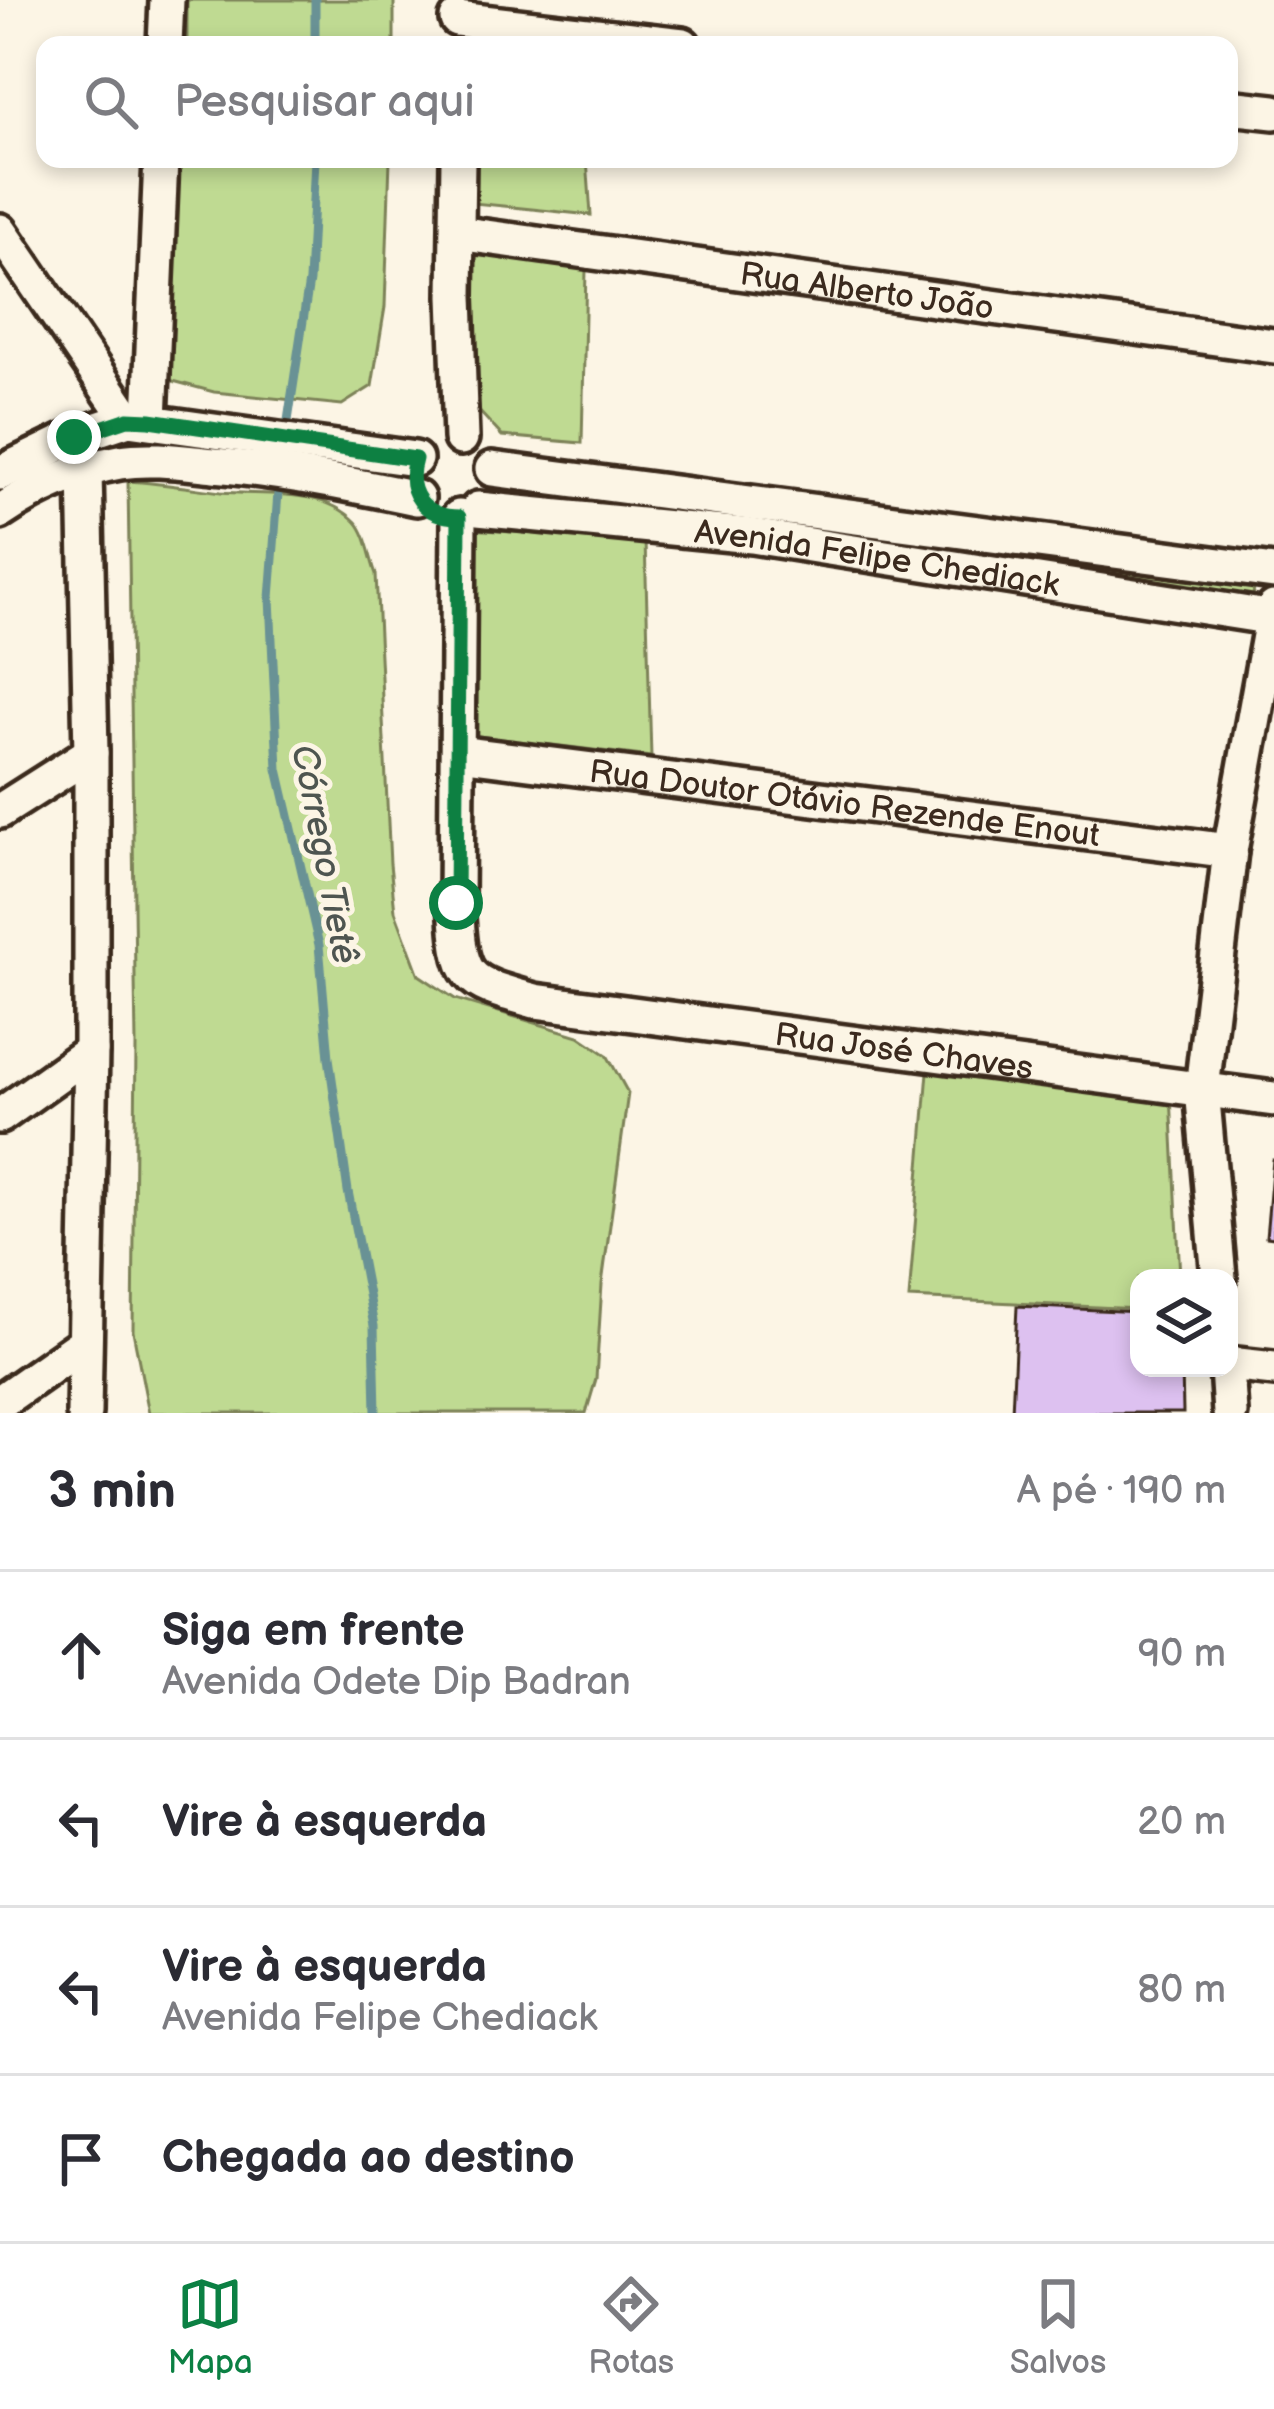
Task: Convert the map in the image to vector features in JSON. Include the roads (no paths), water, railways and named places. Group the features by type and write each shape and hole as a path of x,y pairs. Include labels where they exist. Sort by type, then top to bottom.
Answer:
{"street":[{"path":"165,36 167,0"},
{"path":"457,21 598,36"},
{"path":"1238,108 1274,112"},
{"path":"139,419 159,168"},
{"path":"458,168 461,438"},
{"path":"0,231 139,419"},
{"name":"Rua Alberto João","path":"457,233 1274,346"},
{"path":"0,473 74,437 139,419 255,452 319,477 417,498 435,514 468,513 492,487 492,469 481,448 461,438 437,440 415,459 411,479 417,498"},
{"path":"0,512 22,497 85,471 123,462 255,452 310,441 415,459"},
{"name":"Avenida Felipe Chediack","path":"492,469 1274,572"},
{"path":"84,1413 92,1051 85,471"},
{"name":"Avenida Felipe Chediack","path":"468,513 752,536 1273,618"},
{"name":"Rua José Chaves","path":"468,513 456,903 463,966 472,980 536,1001 1274,1099"},
{"path":"1218,1269 1202,1089 1230,851 1274,608"},
{"path":"0,811 92,753"},
{"name":"Rua Doutor Otávio Rezende Enout","path":"458,753 1230,851"},
{"path":"0,1117 92,1051"},
{"path":"0,1402 84,1343"},
{"path":"1238,1367 1274,1369"},
{"path":"1228,1377 1230,1413"}],"waterway":[{"name":"Córrego Tietê","path":"315,0 315,36"},
{"name":"Córrego Tietê","path":"286,434 309,281 315,168"},
{"name":"Córrego Tietê","path":"279,480 270,598 278,769 319,945 348,1191 374,1326 376,1413"}]}
